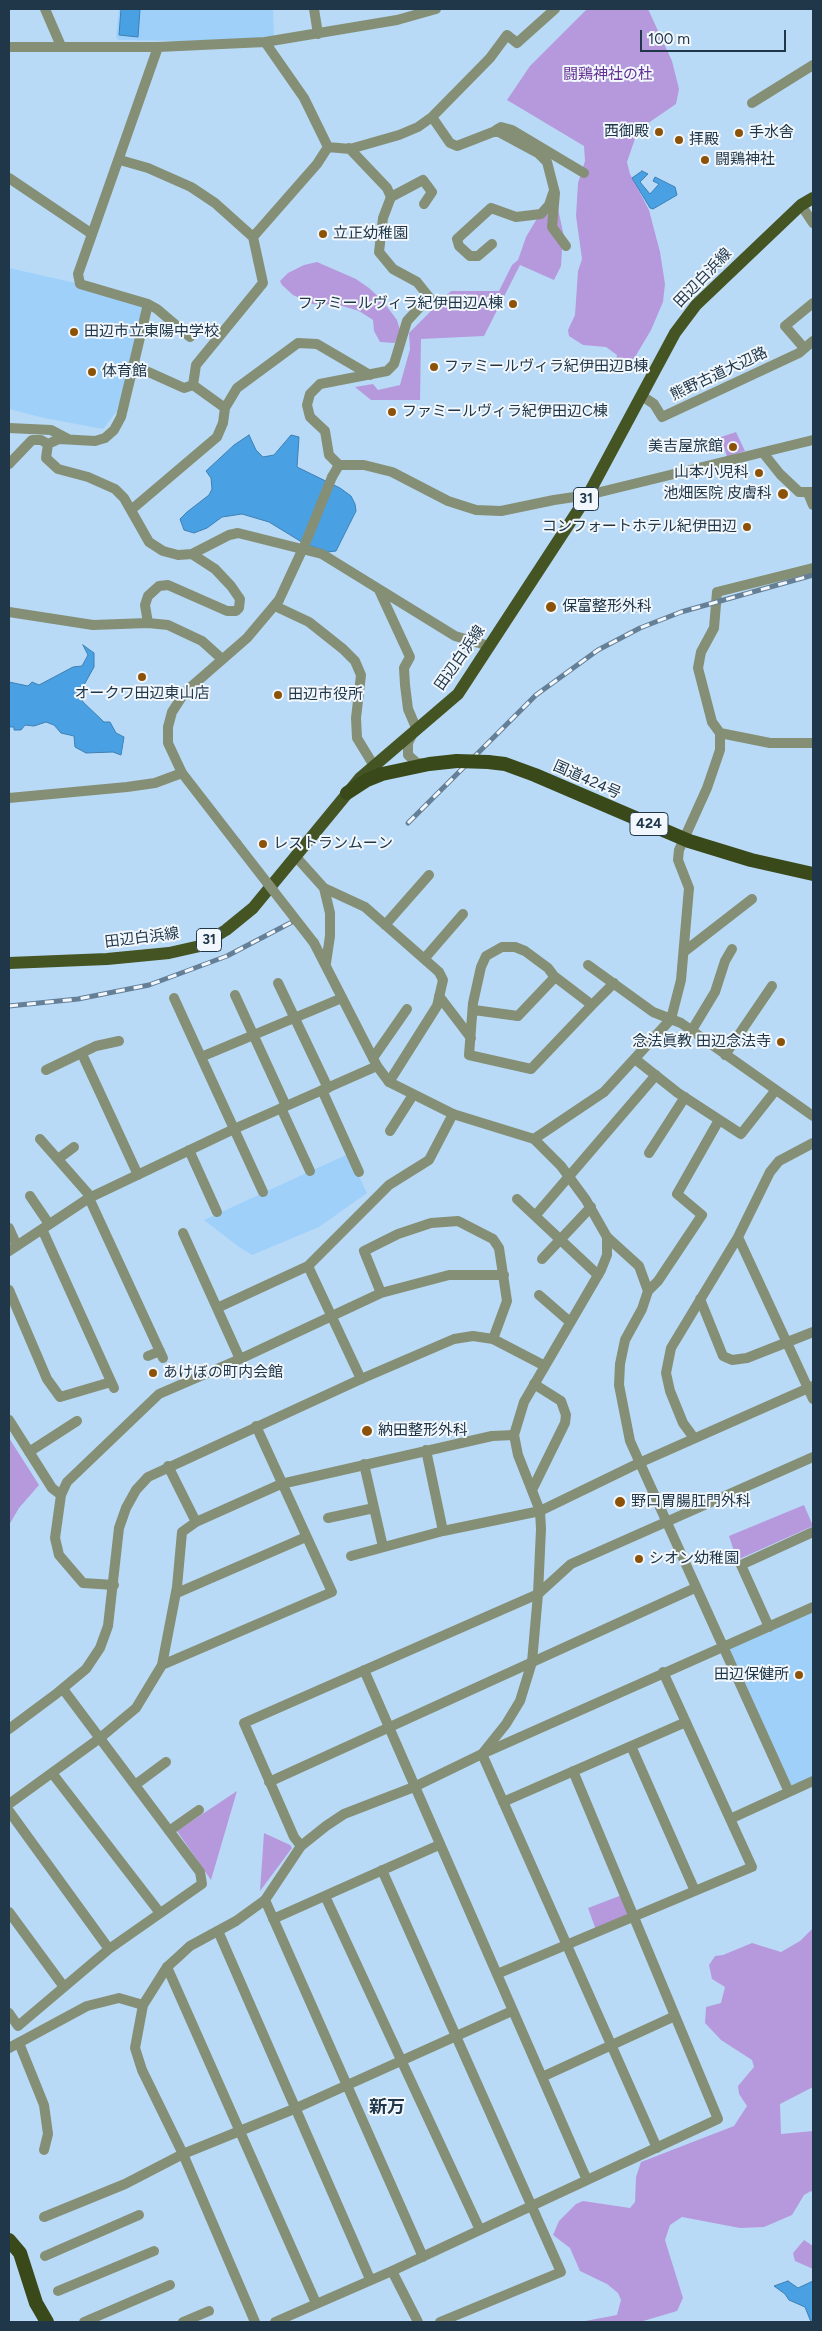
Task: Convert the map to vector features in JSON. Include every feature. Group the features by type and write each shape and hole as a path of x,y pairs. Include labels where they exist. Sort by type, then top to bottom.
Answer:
{"highway":[{"name":"国道424号","path":"347,793 378,770 457,761 505,764 684,839 752,860 813,874"},
{"path":"9,2240 20,2253 36,2303 47,2322"},
{"path":"35,2322 36,2303"}],"main road":[{"name":"田辺白浜線","path":"378,770 458,694 588,495 675,333 696,305 800,205 813,198"},
{"name":"田辺白浜線","path":"9,963 116,958 169,953 200,946 226,930 253,908 297,858 347,793"}],"street":[{"path":"45,9 61,46"},
{"path":"314,9 318,34"},
{"path":"9,47 158,47 265,42 397,20 421,11 436,9"},
{"path":"328,147 349,148 399,135 432,117 490,58 507,35 517,43 555,9"},
{"path":"265,42 304,98 328,147"},
{"path":"158,47 120,160 78,274 80,284 148,304 157,309 190,337"},
{"path":"752,104 813,65"},
{"path":"432,117 450,143 457,146 501,127 512,130 584,172"},
{"path":"492,132 499,132 538,153 548,162 554,190 552,227 566,246"},
{"path":"253,237 317,164 328,147"},
{"path":"349,148 387,188 390,197 383,218 379,252 393,269 417,282 429,297 407,321 394,364 387,371 320,384 310,394 307,405 310,417 325,431 329,455 339,465 364,465 392,472 448,501 476,510 501,511 588,495 764,454 813,440"},
{"path":"120,160 148,168 191,187 215,203 253,237 263,283 196,365 193,385"},
{"path":"9,178 92,234"},
{"path":"390,197 424,180 432,192 424,204"},
{"path":"492,244 478,256 470,256 460,246 458,238 491,208 516,217 541,214 549,204 554,190"},
{"path":"800,205 813,223"},
{"path":"804,348 785,326 813,302"},
{"path":"48,444 59,439 95,441 105,438 114,430 121,417 148,304"},
{"name":"熊野古道大辺路","path":"642,396 654,404 662,417 799,353 813,341"},
{"path":"131,510 217,437 223,423 225,408 237,388 298,343 317,344 370,375"},
{"path":"133,365 184,388 193,385"},
{"path":"193,385 225,408"},
{"path":"9,428 51,430 68,439"},
{"path":"9,464 32,440 41,440 48,444"},
{"path":"48,444 46,458 58,469 104,482 124,498 149,542 163,552 178,555 192,554 229,535 238,533 322,554 455,636 489,646"},
{"path":"764,454 780,474 799,492 811,492 813,505"},
{"path":"339,465 277,603 247,638 185,692 172,712 167,736 171,752 182,773 314,942 375,1062 389,1082 453,1114 534,1138 570,1176 591,1207 607,1237 639,1266 648,1291"},
{"path":"148,623 145,604 148,596 154,590 168,585 227,611 236,611 239,608 240,599 232,586 214,569 192,554"},
{"path":"534,1138 604,1092 671,1019 681,980 685,951 689,888 678,860 678,850 707,788 720,750 720,733 712,722 698,668 701,652 714,628 717,592 813,568"},
{"path":"379,590 410,657 404,668 405,685 408,709 415,733 408,743 408,755 417,763 429,764"},
{"path":"277,603 309,622 355,661 361,675 356,730 360,745 378,770"},
{"path":"9,612 93,625 148,623 168,625 192,635 214,650 222,659"},
{"path":"720,733 770,744 813,744"},
{"path":"9,798 155,783 182,773"},
{"path":"297,858 324,888 365,907 439,972 443,980 437,1006 389,1082"},
{"path":"385,925 429,875"},
{"path":"324,888 330,913 330,936 326,963"},
{"path":"685,951 752,899"},
{"path":"424,959 463,914"},
{"path":"592,1005 555,976 548,968 524,951 502,947 486,956 482,967 474,1010 469,1054 531,1069 614,983"},
{"path":"692,1030 715,992 725,960 732,948"},
{"path":"588,965 653,1012 692,1030 774,1091 813,1116"},
{"path":"474,1010 518,1016 555,976"},
{"path":"278,983 295,1018 359,1172"},
{"path":"725,1054 772,986"},
{"path":"235,995 254,1035 310,1171"},
{"path":"439,996 470,1038"},
{"path":"174,998 263,1192"},
{"path":"201,1057 342,998"},
{"path":"9,1228 13,1248 90,1198 234,1129 325,1089 375,1062 407,1009"},
{"path":"46,1070 96,1046 119,1041"},
{"path":"82,1054 138,1175"},
{"path":"634,1059 685,1097 741,1134 774,1091"},
{"path":"535,1216 656,1075"},
{"path":"390,1131 413,1095"},
{"path":"648,1153 685,1097"},
{"path":"217,1308 308,1266 389,1185 429,1160 453,1114"},
{"path":"719,1120 677,1194 702,1215 658,1281 648,1291 642,1309 626,1340 619,1385 624,1420 639,1463 789,1792"},
{"path":"40,1139 90,1198 162,1355 148,1356"},
{"path":"694,1438 683,1423 670,1391 666,1373 671,1348 738,1237 770,1172 779,1161 813,1143"},
{"path":"58,1159 74,1147"},
{"path":"190,1150 217,1212"},
{"path":"9,1290 47,1380 60,1397 113,1385 46,1226 30,1196"},
{"path":"517,1198 598,1275"},
{"path":"542,1259 591,1207"},
{"path":"381,1292 364,1251 398,1234 431,1223 450,1220 458,1221 492,1239 499,1248 507,1301 493,1339"},
{"path":"183,1232 240,1359"},
{"path":"482,1754 506,1724 520,1701 532,1662 538,1594 540,1511 533,1488 518,1455 514,1435 524,1402 598,1275 607,1255 607,1237"},
{"path":"738,1237 787,1344 811,1387 813,1399"},
{"path":"308,1266 360,1379"},
{"path":"114,1585 83,1583 59,1555 55,1538 61,1495 67,1482 159,1394 240,1359 381,1292 449,1275 504,1275"},
{"path":"539,1295 570,1322"},
{"path":"700,1300 723,1356 732,1360 746,1358 787,1344 813,1332"},
{"path":"9,1728 63,1689 86,1669 100,1648 108,1626 120,1528 126,1508 136,1490 148,1477 168,1466 360,1379 454,1339 473,1336 493,1339 545,1366"},
{"path":"533,1488 565,1423 566,1415 561,1401 534,1384"},
{"path":"351,1556 443,1531 540,1511 639,1463 811,1387"},
{"path":"9,1420 52,1488 61,1495"},
{"path":"29,1452 77,1421"},
{"path":"162,1665 332,1592 256,1426"},
{"path":"9,1804 100,1738 136,1708 162,1665 176,1593 182,1532 196,1522 281,1484 492,1436 514,1435"},
{"path":"426,1450 443,1531"},
{"path":"301,1846 294,1837 244,1723 538,1594 572,1564 813,1458"},
{"path":"364,1464 383,1547"},
{"path":"168,1466 196,1522"},
{"path":"328,1518 374,1508"},
{"path":"769,1627 741,1565 813,1532"},
{"path":"176,1593 306,1537"},
{"path":"269,1782 695,1588"},
{"path":"255,2322 183,2154 142,2070 135,2048 143,2005 167,1967 190,1946 218,1931 265,1900 301,1846 344,1814 414,1787 663,1672 813,1607"},
{"path":"364,1670 388,1729 588,2180"},
{"path":"497,1974 752,1867 663,1672"},
{"path":"9,2013 18,2026 109,1949 202,1884 200,1872 63,1689"},
{"path":"503,1802 686,1722"},
{"path":"631,1746 695,1891"},
{"path":"482,1754 657,2148"},
{"path":"135,1785 166,1762"},
{"path":"275,2322 423,2257 718,2119 573,1772"},
{"path":"52,1773 160,1914"},
{"path":"730,1819 813,1781"},
{"path":"169,1831 199,1810"},
{"path":"9,1811 109,1949"},
{"path":"273,1919 439,1845"},
{"path":"382,1870 561,2272 440,2322"},
{"path":"325,1896 480,2230"},
{"path":"265,1900 423,2257"},
{"path":"9,1912 64,1987"},
{"path":"218,1931 294,2109 370,2279"},
{"path":"167,1967 242,2131 316,2303"},
{"path":"9,2048 87,2006 119,1998 143,2005"},
{"path":"44,2217 125,2184 183,2154 294,2109 512,2011"},
{"path":"542,2077 675,2016"},
{"path":"19,2043 44,2105 48,2134 44,2150"},
{"path":"45,2256 139,2216"},
{"path":"58,2291 154,2251"},
{"path":"392,2271 418,2322"},
{"path":"84,2322 170,2285"},
{"path":"183,2322 209,2311"}],"shaded area":[{"path":"119,9 273,9 274,37 185,41 118,40 116,37"},
{"path":"121,9 140,9 138,37 119,35"},
{"path":"642,171 648,174 640,182 650,194 659,184 653,181 655,177 675,187 677,195 653,209 650,208 632,178"},
{"name":"田辺市立東陽中学校","path":"9,268 80,284 148,304 117,411 103,429 44,418 9,409"},
{"path":"249,435 256,450 263,457 274,455 291,435 299,437 297,467 340,488 351,496 356,511 336,551 328,552 305,544 269,522 242,514 222,517 207,528 194,533 184,530 180,519 209,495 212,489 211,478 206,471 234,445"},
{"path":"83,645 94,653 94,667 79,694 83,702 104,722 110,722 116,733 124,737 121,755 113,752 86,753 75,747 74,736 61,733 54,725 46,722 34,726 25,725 21,730 14,730 14,727 9,727 9,682 28,686 32,682 39,685 73,667 82,666 88,655"},
{"path":"348,1154 367,1193 319,1227 252,1255 204,1220"},
{"path":"813,1611 813,1777 793,1786 788,1784 729,1651 732,1646"},
{"path":"788,2281 798,2288 813,2281 813,2322 811,2322 805,2307 789,2300 785,2294 774,2286"}],"green space":[{"name":"闘鶏神社の杜","path":"587,9 648,9 672,61 679,89 676,104 638,130 627,162 630,174 649,210 660,252 665,284 663,302 651,330 635,357 622,368 617,368 615,365 617,355 606,347 583,345 569,336 568,330 575,315 578,271 582,259 576,216 578,183 585,161 584,146 507,100 530,66"},
{"path":"554,190 566,246 562,249 561,266 554,280 520,265 484,336 421,339 420,400 371,400 355,387 373,384 378,390 400,385 410,349 409,333 451,291 499,291 512,265 518,260 526,237"},
{"path":"317,262 356,279 382,300 397,320 400,330 395,343 380,342 374,331 373,320 359,311 339,305 312,304 293,295 282,285 280,281 288,273 304,265"},
{"path":"736,432 745,451 727,457 721,437"},
{"path":"9,1438 39,1485 19,1508 9,1525"},
{"path":"804,1505 813,1526 737,1560 729,1536"},
{"path":"237,1791 211,1880 177,1831"},
{"path":"264,1833 290,1845 292,1848 260,1891"},
{"path":"622,1895 630,1916 596,1930 588,1908"},
{"path":"813,1928 813,2087 780,2104 781,2134 813,2131 813,2193 811,2191 804,2195 792,2215 764,2227 740,2228 682,2217 670,2225 665,2240 683,2298 677,2311 640,2322 580,2322 617,2315 621,2300 618,2293 607,2284 580,2271 570,2248 553,2235 559,2221 576,2204 583,2201 630,2208 635,2202 636,2177 641,2162 734,2126 747,2106 739,2094 738,2086 754,2067 752,2060 721,2040 705,2023 706,2007 721,2003 725,1987 712,1979 709,1965 715,1956 723,1955 752,1943 781,1952 800,1941"},
{"path":"804,2240 813,2246 813,2269 795,2261 793,2253"}],"railway":[{"path":"408,823 536,695 598,650 640,628 681,612 813,575"},
{"path":"9,1006 78,999 149,985 227,956 292,922"}],"place":[{"name":"西御殿","path":"659,132"},
{"name":"手水舎","path":"739,133"},
{"name":"拝殿","path":"679,140"},
{"name":"闘鶏神社","path":"705,160"},
{"name":"立正幼稚園","path":"323,234"},
{"name":"ファミールヴィラ紀伊田辺A棟","path":"513,304"},
{"name":"田辺市立東陽中学校","path":"74,332"},
{"name":"ファミールヴィラ紀伊田辺B棟","path":"434,367"},
{"name":"体育館","path":"92,372"},
{"name":"ファミールヴィラ紀伊田辺C棟","path":"392,412"},
{"name":"美吉屋旅館","path":"733,447"},
{"name":"山本小児科","path":"759,473"},
{"name":"池畑医院 皮膚科","path":"783,494"},
{"name":"コンフォートホテル紀伊田辺","path":"747,527"},
{"name":"保富整形外科","path":"551,607"},
{"name":"オークワ田辺東山店","path":"142,677"},
{"name":"田辺市役所","path":"278,695"},
{"name":"レストランムーン","path":"263,844"},
{"name":"念法眞教 田辺念法寺","path":"781,1042"},
{"name":"あけぼの町内会館","path":"153,1373"},
{"name":"納田整形外科","path":"367,1431"},
{"name":"野口胃腸肛門外科","path":"620,1502"},
{"name":"シオン幼稚園","path":"639,1559"},
{"name":"田辺保健所","path":"799,1675"}],"district":[{"name":"新万","path":"387,2108"}]}
